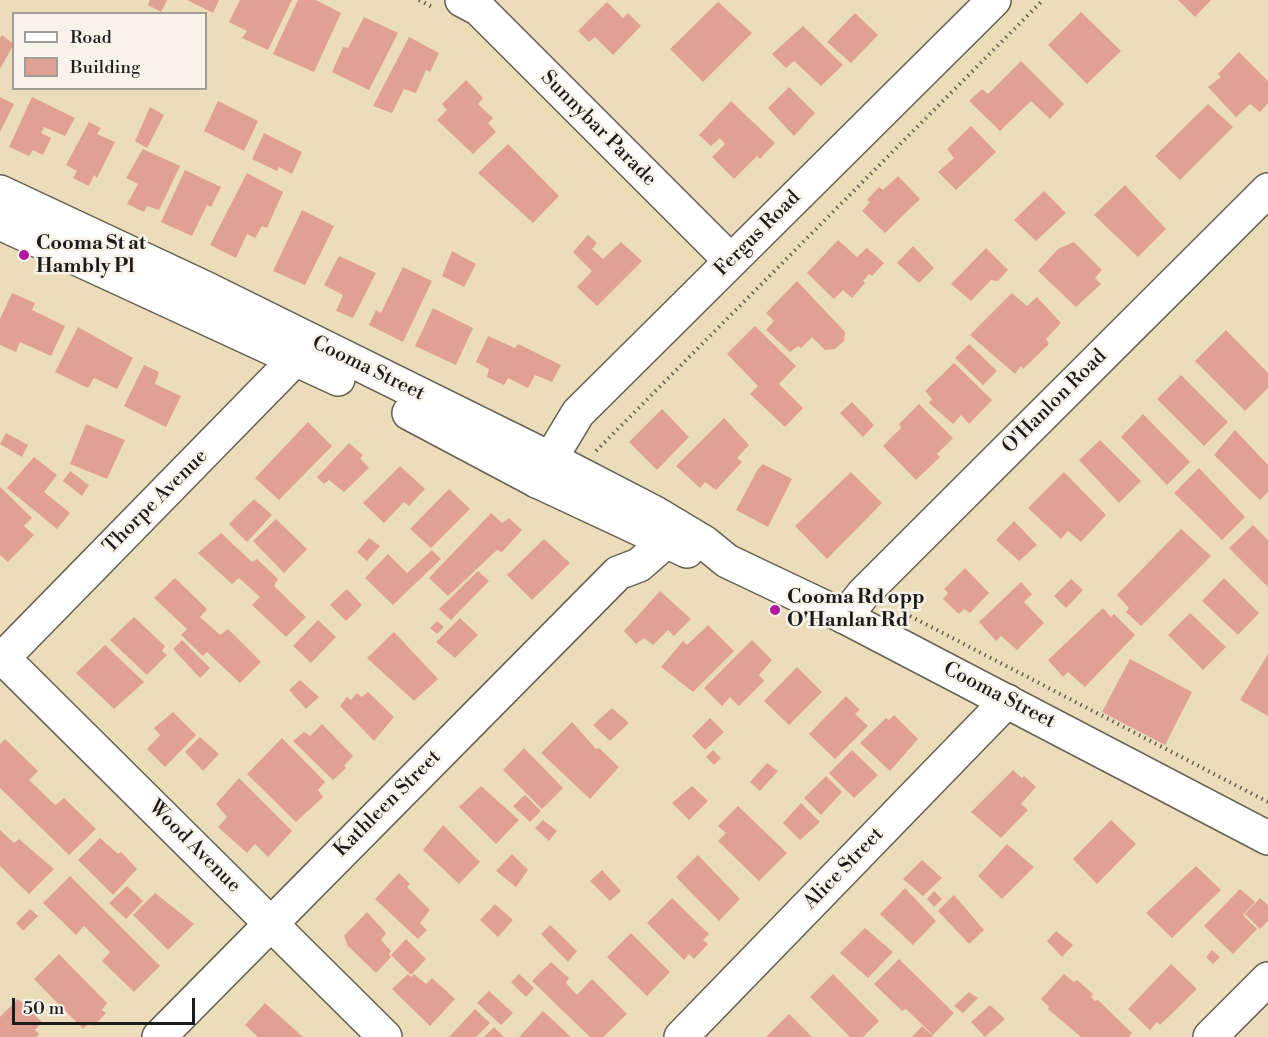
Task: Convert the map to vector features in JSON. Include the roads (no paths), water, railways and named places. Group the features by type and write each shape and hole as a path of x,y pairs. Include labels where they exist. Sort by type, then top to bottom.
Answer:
{"street":[{"name":"Sunnybar Parade","path":"462,0 478,9 731,261"},
{"name":"Fergus Road","path":"543,470 578,413 994,0"},
{"name":"O'Hanlon Road","path":"845,617 863,594 1268,190"},
{"name":"Cooma Street","path":"0,192 206,288 304,351 420,418 543,470 655,513 705,543 727,561 845,617 1268,838"},
{"name":"Cooma Street","path":"0,223 304,351"},
{"name":"Thorpe Avenue","path":"1,659 304,351"},
{"name":"Cooma Street","path":"543,470 628,525 664,543 703,557 727,561"},
{"path":"618,573 628,525"},
{"name":"Kathleen Street","path":"159,1037 618,573 639,565 664,543"},
{"name":"Wood Avenue","path":"1,659 385,1037"},
{"name":"Alice Street","path":"681,1037 1007,701"},
{"path":"1210,1037 1268,979"}],"place":[{"name":"Cooma St at Hambly Pl","path":"24,255"},
{"name":"Cooma Rd opp O'Hanlan Rd","path":"775,610"}]}
